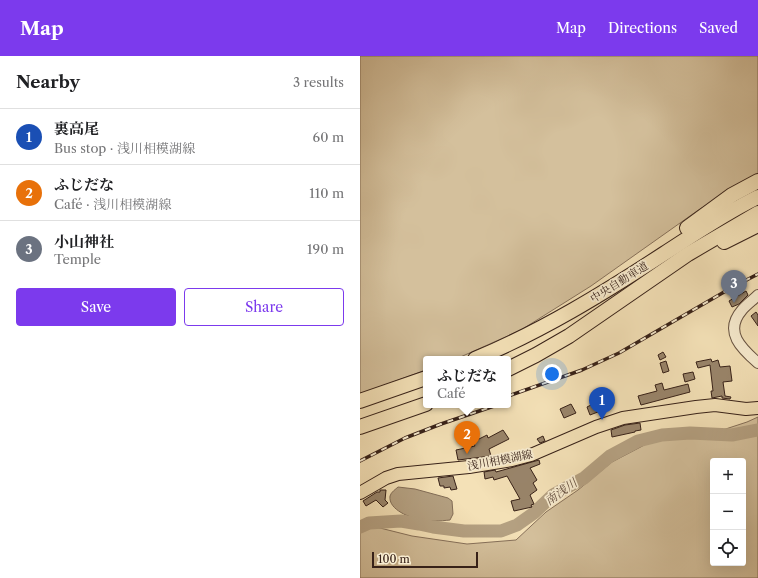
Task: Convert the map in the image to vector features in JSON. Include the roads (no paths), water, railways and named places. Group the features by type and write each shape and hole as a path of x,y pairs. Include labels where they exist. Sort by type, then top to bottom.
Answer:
{"highway":[{"path":"561,318 732,195 758,181"},
{"name":"中央自動車道","path":"482,356 561,318 700,230 758,196"},
{"name":"中央自動車道","path":"511,368 568,336 688,254 758,213"},
{"path":"598,316 711,249 758,225"},
{"path":"360,400 423,379"},
{"path":"360,427 423,405"}],"main road":[{"name":"浅川相模湖線","path":"360,493 386,478 398,474 492,463 531,455 596,426 623,418 683,408 715,405 746,409 758,408"}],"street":[{"path":"758,295 742,310 737,318 734,333 741,347 758,363"}],"waterway":[{"name":"南浅川","path":"360,527 369,523 401,521 464,531 501,531 517,525 534,513 553,495 584,478 610,456 638,441 662,435 690,433 732,435 758,430"}],"railway":[{"path":"511,395 582,370 619,353 758,274"},
{"path":"360,461 405,438 488,408"}],"place":[{"name":"小山神社","path":"734,303"},
{"name":"裏高尾","path":"602,420"},
{"name":"ふじだな","path":"467,454"}]}
